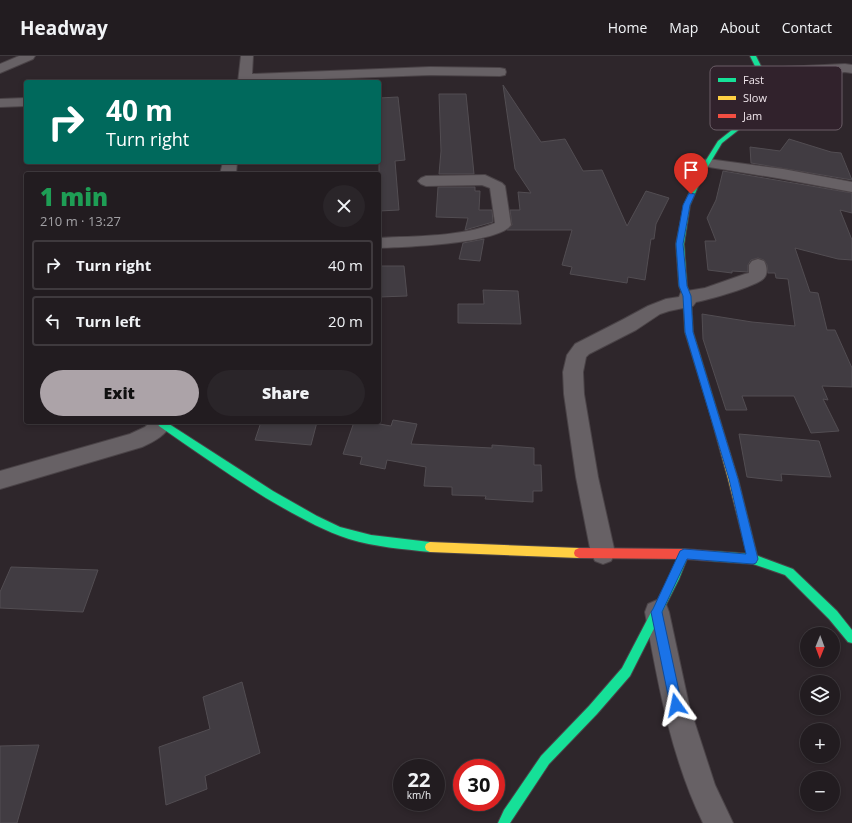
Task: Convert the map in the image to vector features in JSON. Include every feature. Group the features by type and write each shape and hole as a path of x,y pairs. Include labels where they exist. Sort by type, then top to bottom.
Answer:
{"street":[{"path":"0,69 29,56"},
{"path":"247,56 246,80 430,71 500,72"},
{"path":"753,56 759,66"},
{"path":"842,68 852,69"},
{"path":"0,103 24,102"},
{"path":"736,130 720,142 701,173 687,205 680,244 683,286 687,299 689,332 734,479 753,559"},
{"path":"708,163 783,174 852,187"},
{"path":"381,244 463,236 498,228 503,225 497,186 493,183 485,180 426,181"},
{"path":"603,553 587,477 574,394 573,372 576,355 582,349 630,325 654,310 687,299 710,294 735,284 751,280 757,275 758,266"},
{"path":"0,480 135,441 152,433 161,424"},
{"path":"163,424 256,486 338,530 382,542 436,548 508,552 684,554 753,559 789,572 833,615 852,638"},
{"path":"504,823 508,814 545,760 593,710 626,672 657,612 684,554"},
{"path":"657,612 676,705 702,790 718,823"}],"building":[{"path":"503,85 541,142 565,139 583,171 602,170 627,226 646,191 669,198 656,224 654,239 651,239 645,280 628,277 627,283 570,274 572,267 562,265 572,230 507,230 512,225 510,210 520,210 518,192 531,193 515,169"},
{"path":"439,94 466,94 474,174 439,174 441,151"},
{"path":"398,97 405,160 395,161 399,210 381,211 381,172 379,172 379,164 381,164 381,98"},
{"path":"789,139 831,152 841,153 852,180 751,163 750,147 780,151"},
{"path":"723,171 852,193 852,213 840,210 852,240 852,260 838,259 795,248 810,292 818,293 827,330 835,330 852,368 852,387 822,386 828,400 823,399 839,431 811,433 794,396 742,396 747,410 726,410 703,339 702,314 752,322 795,326 788,279 776,278 775,273 768,273 767,265 764,260 758,258 751,260 748,265 748,272 732,271 732,273 708,270 705,241 716,241 707,218 716,200"},
{"path":"438,187 475,187 475,191 480,191 479,210 492,210 493,222 465,230 468,218 436,217"},
{"path":"484,239 480,261 459,259 463,243"},
{"path":"381,266 404,266 407,296 381,297"},
{"path":"483,290 518,291 521,324 458,323 458,304 484,304"},
{"path":"393,420 417,424 411,444 492,448 492,445 534,448 534,465 541,465 542,491 533,491 533,502 485,499 486,496 452,495 452,487 424,486 426,467 387,460 385,469 360,464 362,457 343,454 353,424 380,424 391,426"},
{"path":"260,424 316,424 311,445 255,440"},
{"path":"739,434 819,441 831,477 781,474 782,481 747,477"},
{"path":"11,567 98,570 83,612 0,608 0,592"},
{"path":"242,682 260,753 205,776 207,789 166,805 159,747 210,729 203,697"},
{"path":"39,745 17,823 0,823 0,746"}],"traffic: fast":[{"path":"753,56 758,66"},
{"path":"715,417 689,332 687,296 683,286 680,244 687,205 701,173 720,142 735,130"},
{"path":"162,424 269,494 337,530 371,540 430,547"},
{"path":"504,823 508,814 545,760 593,710 626,672 675,576 684,554"},
{"path":"711,556 753,559 789,572 833,615 852,638"}],"traffic: slow":[{"path":"715,417 733,479 753,559"},
{"path":"430,547 579,553"}],"traffic: jam":[{"path":"579,553 684,554 711,556"}],"route":[{"path":"676,705 657,612 684,554 753,559 734,479 689,332 687,296 683,286 680,244 687,205 691,194"}]}
